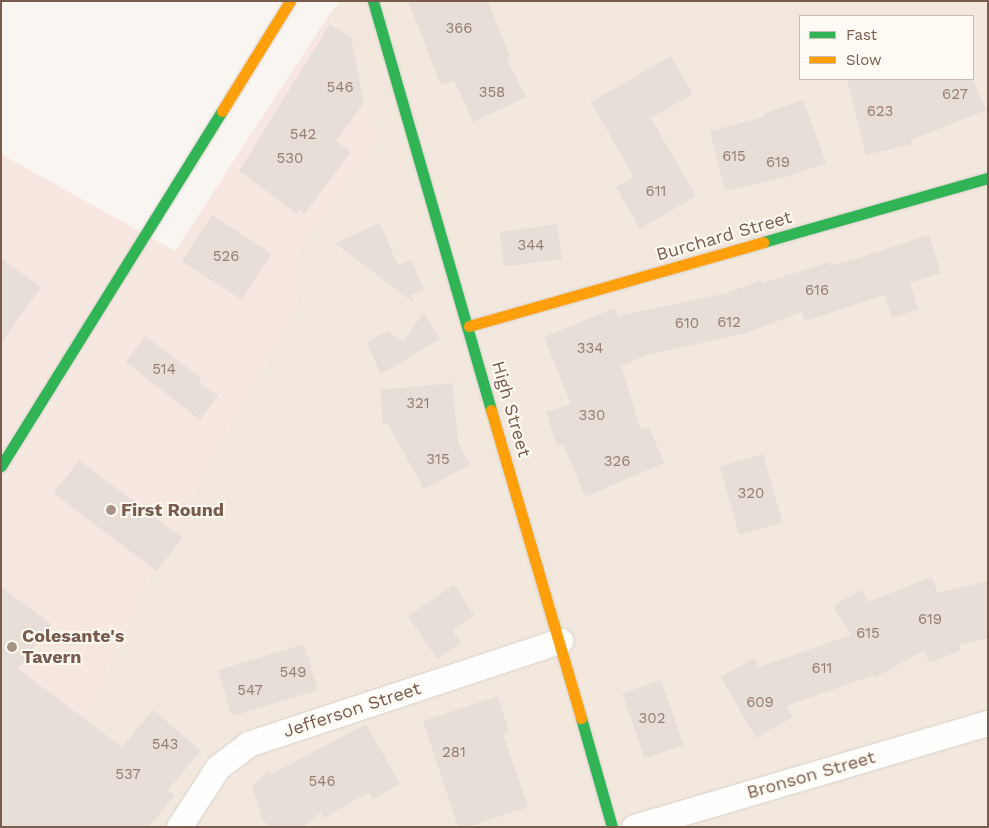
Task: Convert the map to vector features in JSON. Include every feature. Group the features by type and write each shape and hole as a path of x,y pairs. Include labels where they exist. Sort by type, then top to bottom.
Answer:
{"street":[{"path":"1,466 290,1"},
{"name":"High Street","path":"373,1 469,326 612,827"},
{"name":"Burchard Street","path":"469,326 988,178"},
{"name":"Jefferson Street","path":"179,827 218,767 248,744 560,641"},
{"name":"Bronson Street","path":"634,827 988,723"}],"shaded area":[{"path":"341,1 988,1 988,827 46,827 38,822 168,536 298,304 293,257 377,140 330,13"},
{"path":"330,13 377,140 293,257 298,304 168,536 38,822 1,827 1,154 175,251"}],"building":[{"path":"408,1 488,1 510,57 507,59 526,97 473,122 454,80 441,85"},
{"path":"330,24 351,37 364,103 336,141 351,152 304,215 301,208 297,214 239,171"},
{"path":"671,56 693,94 651,118 696,196 640,229 616,187 634,177 591,102"},
{"path":"847,80 973,80 986,110 911,140 912,144 866,155"},
{"path":"803,100 826,163 786,177 725,191 710,131 764,117 763,114"},
{"path":"212,215 272,254 242,300 182,261"},
{"path":"380,223 398,266 411,260 424,289 411,295 414,303 335,243"},
{"path":"557,224 562,259 504,267 500,232"},
{"path":"929,235 941,273 910,283 918,309 892,318 884,295 805,321 802,312 746,333 647,355 621,366 641,430 649,427 664,463 585,497 563,444 557,446 546,412 571,404 544,337 615,308 618,316 727,293 761,280 763,283 829,262 830,266"},
{"path":"1,258 41,287 1,343"},
{"path":"424,312 440,339 381,374 366,343 387,331 403,342"},
{"path":"145,336 201,378 199,382 218,396 200,420 126,362"},
{"path":"452,383 458,442 470,465 424,489 388,424 383,424 380,390"},
{"path":"763,454 783,522 739,535 720,466"},
{"path":"79,460 182,538 157,571 54,494"},
{"path":"931,577 938,593 988,581 988,638 959,645 961,650 929,663 924,650 875,678 874,675 786,706 793,717 756,738 721,677 754,658 759,667 851,635 833,606 861,590 868,602"},
{"path":"454,585 474,615 452,630 461,643 437,659 408,616"},
{"path":"1,587 51,624 18,669 122,747 153,710 201,751 168,790 175,795 149,827 1,827"},
{"path":"304,644 318,690 232,716 218,670"},
{"path":"661,680 683,745 645,759 622,693"},
{"path":"498,696 509,732 503,734 528,807 468,827 458,827 423,721"},
{"path":"366,724 400,784 373,799 369,792 324,818 320,812 303,827 269,827 262,818 252,785 269,771 272,774"}],"traffic: fast":[{"path":"373,1 491,410"},
{"path":"1,466 222,111"},
{"path":"763,242 988,178"},
{"path":"581,718 612,827"}],"traffic: slow":[{"path":"222,111 290,1"},
{"path":"469,326 763,242"},
{"path":"491,410 581,718"}],"place":[{"name":"First Round","path":"111,510"},
{"name":"Colesante's Tavern","path":"12,647"}]}
